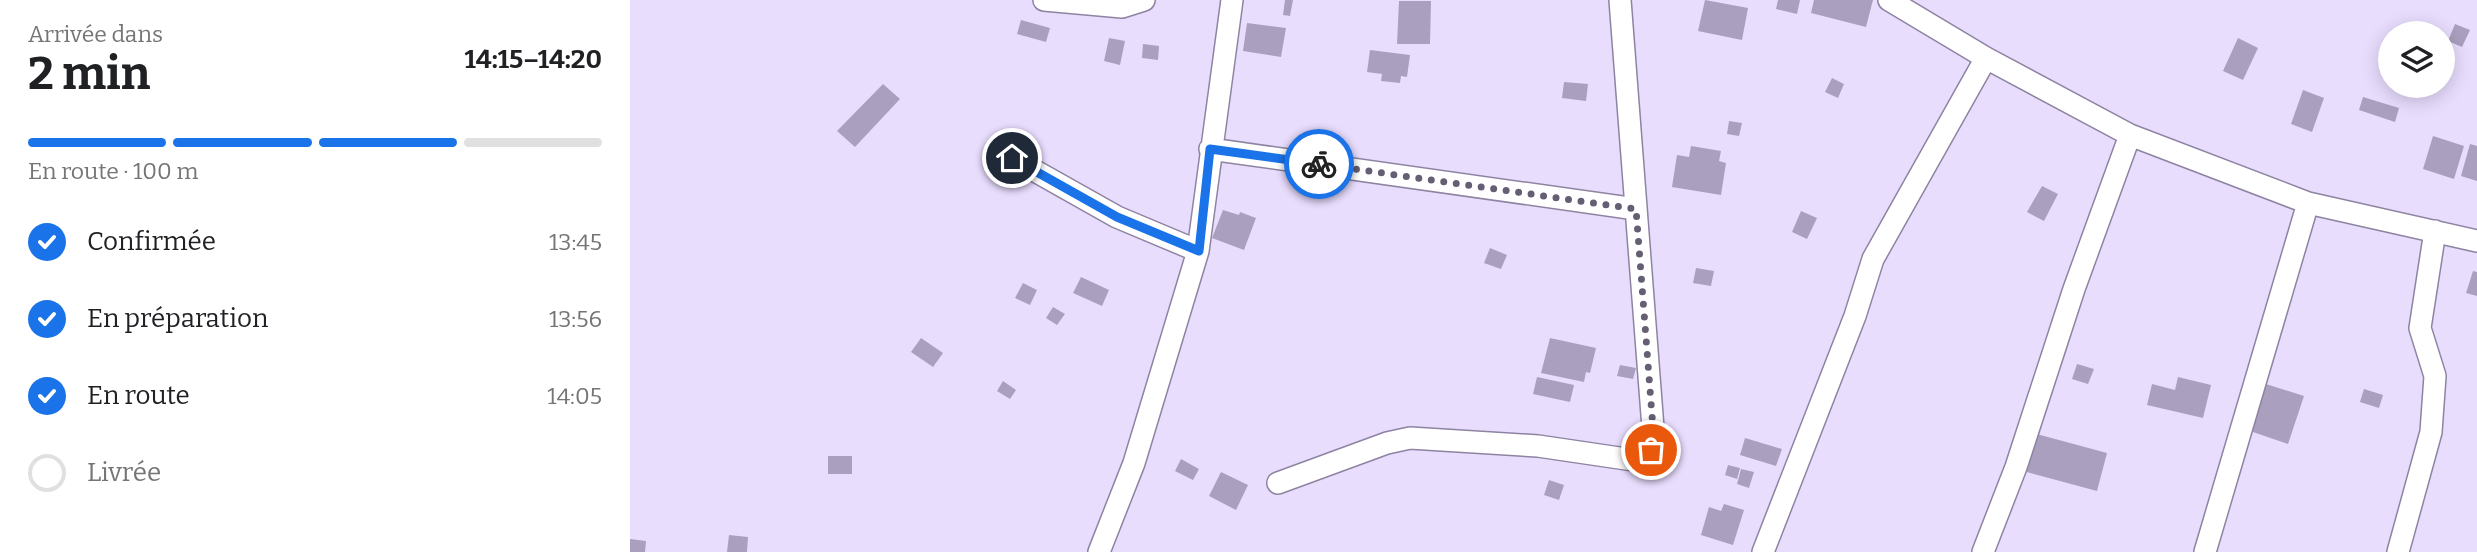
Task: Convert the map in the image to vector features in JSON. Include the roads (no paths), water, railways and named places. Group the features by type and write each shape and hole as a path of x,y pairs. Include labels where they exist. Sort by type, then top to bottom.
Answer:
{"street":[{"path":"1044,0 1122,7 1144,0"},
{"path":"1099,552 1134,463 1199,251 1210,149 1232,0"},
{"path":"1278,483 1387,443 1410,438 1538,446 1633,460 1651,450 1654,441 1620,0"},
{"path":"1889,0 1986,58 2130,135 2308,203 2477,241"},
{"path":"1763,552 1855,316 1874,259 1986,58"},
{"path":"1983,552 2017,467 2074,289 2130,135"},
{"path":"1210,149 1636,209"},
{"path":"1012,158 1117,217 1199,251"},
{"path":"2205,552 2308,203"},
{"path":"2398,552 2431,432 2435,376 2420,328 2435,231"}]}
